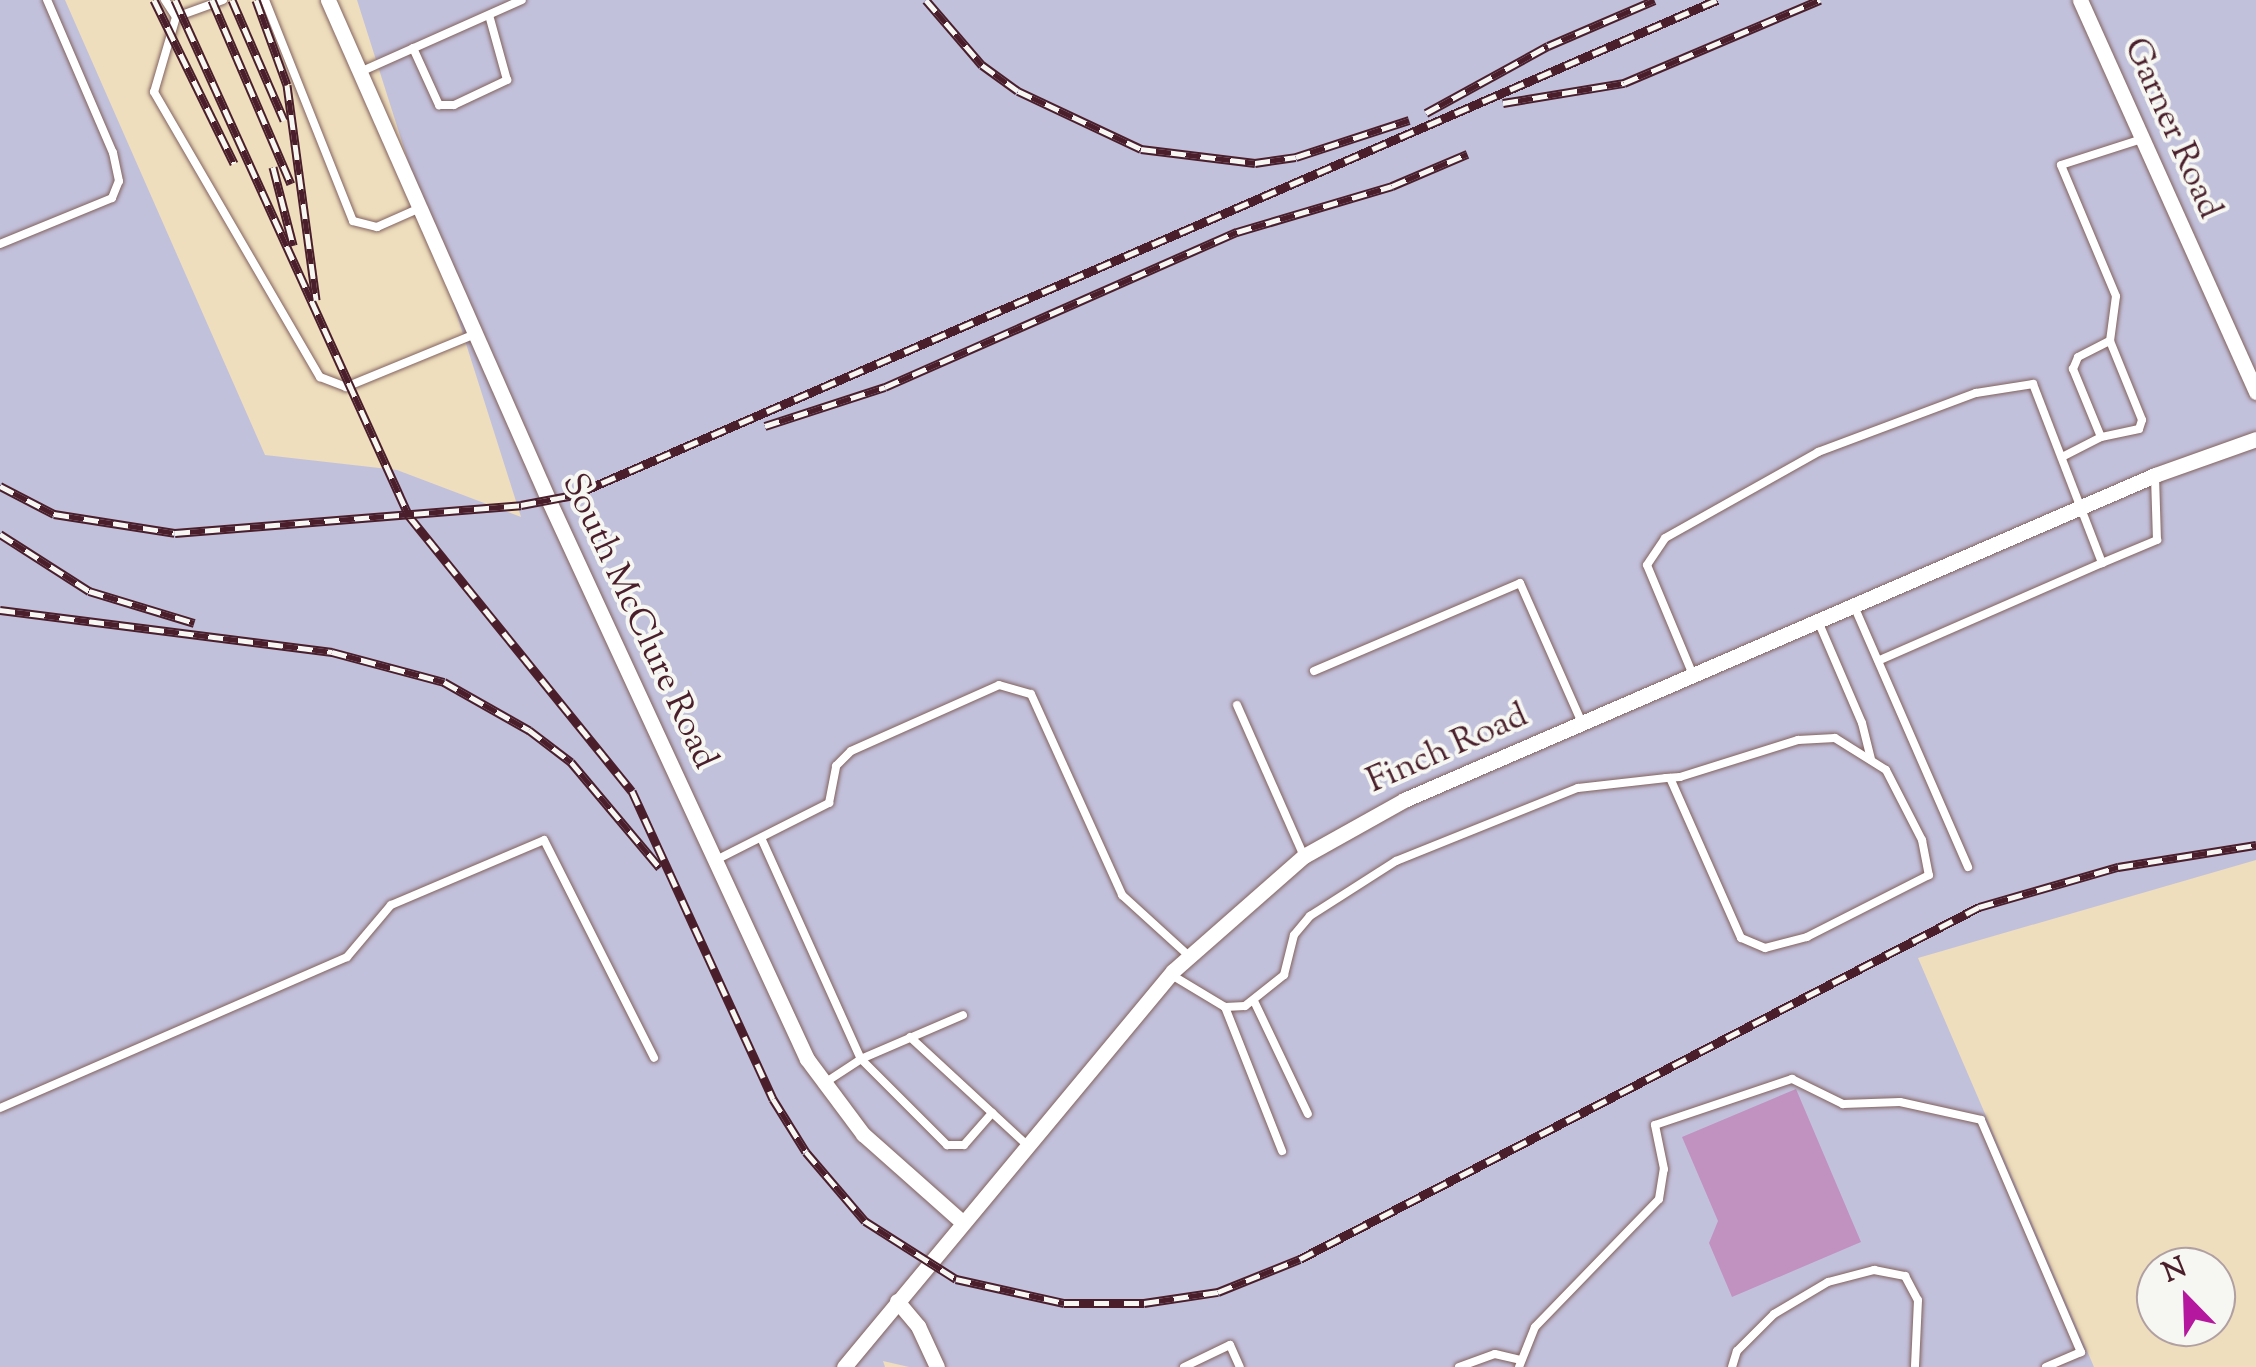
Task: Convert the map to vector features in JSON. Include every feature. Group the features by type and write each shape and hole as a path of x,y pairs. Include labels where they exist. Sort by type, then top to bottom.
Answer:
{"street":[{"name":"South McClure Road","path":"328,0 714,861 823,1084 863,1134 962,1222"},
{"name":"Garner Road","path":"2080,0 2256,392"},
{"name":"Finch Road","path":"844,1367 1170,974 1304,856 1404,800 2155,475 2256,439"},
{"path":"897,1302 918,1326 937,1367"}],"lane":[{"path":"0,244 112,198 119,181 113,153 47,0"},
{"path":"165,0 176,17"},
{"path":"176,17 223,0"},
{"path":"265,0 353,221 377,227 420,208"},
{"path":"360,72 522,0"},
{"path":"414,48 439,105 454,105 507,80 489,15"},
{"path":"176,17 154,81 156,98 320,377 346,387 475,334"},
{"path":"2062,458 2101,437 2139,428 2142,420 2110,342 2116,296 2061,166 2142,139"},
{"path":"2101,437 2074,369 2078,357 2110,342"},
{"path":"1693,675 1647,565 1666,538 1818,452 1976,393 2034,384 2102,563"},
{"path":"1878,661 2156,540 2155,475"},
{"path":"1314,671 1520,583 1582,723"},
{"path":"1854,606 1968,867"},
{"path":"1818,621 1862,723 1871,760"},
{"path":"714,861 829,803 836,766 851,751 999,686 1031,694 1122,895 1188,956"},
{"path":"1237,705 1304,856"},
{"path":"1225,1007 1254,1001 1284,975 1294,935 1310,916 1396,860 1578,788 1670,778 1798,740 1834,738 1886,770 1922,840 1930,875 1807,937 1765,948 1742,938 1670,778"},
{"path":"0,1108 347,957 391,905 544,840 654,1058"},
{"path":"762,840 860,1059 947,1145 964,1145 992,1113"},
{"path":"1170,974 1225,1007 1282,1151"},
{"path":"1254,1001 1308,1114"},
{"path":"823,1084 860,1059 963,1015"},
{"path":"910,1037 1026,1146"},
{"path":"1459,1367 1496,1354 1520,1364 1535,1327 1659,1198 1664,1169 1655,1125 1792,1079 1843,1104 1900,1102 1981,1120 2081,1352 2046,1367"},
{"path":"1732,1367 1737,1351 1774,1314 1828,1282 1874,1270 1905,1276 1918,1300 1915,1367"},
{"path":"1184,1367 1230,1345 1240,1367"}],"shaded area":[{"path":"0,0 65,0 265,455 397,470 521,517 357,0 2256,0 2256,860 1918,958 2094,1367 909,1367 883,1361 885,1367 0,1367"}],"building":[{"path":"1796,1089 1861,1242 1732,1297 1709,1243 1718,1221 1682,1137"}],"railway":[{"path":"154,0 234,163"},
{"path":"175,0 409,516 632,791 773,1099 806,1152 865,1221 956,1279 1064,1303 1144,1303 1218,1292 1300,1259 1979,907 2118,867 2256,845"},
{"path":"212,0 291,184"},
{"path":"232,0 284,120"},
{"path":"256,0 287,85 316,300"},
{"path":"926,0 982,65 1018,91 1141,149 1255,163 1296,157 1409,120"},
{"path":"1426,113 1548,46 1655,0"},
{"path":"0,486 54,514 175,533 521,505 574,495 1717,0"},
{"path":"1503,103 1624,83 1820,0"},
{"path":"765,426 885,387 1237,232 1392,186 1467,154"},
{"path":"273,167 293,245"},
{"path":"0,534 89,591 194,623"},
{"path":"0,610 332,652 444,682 529,730 571,762 660,868"}]}
